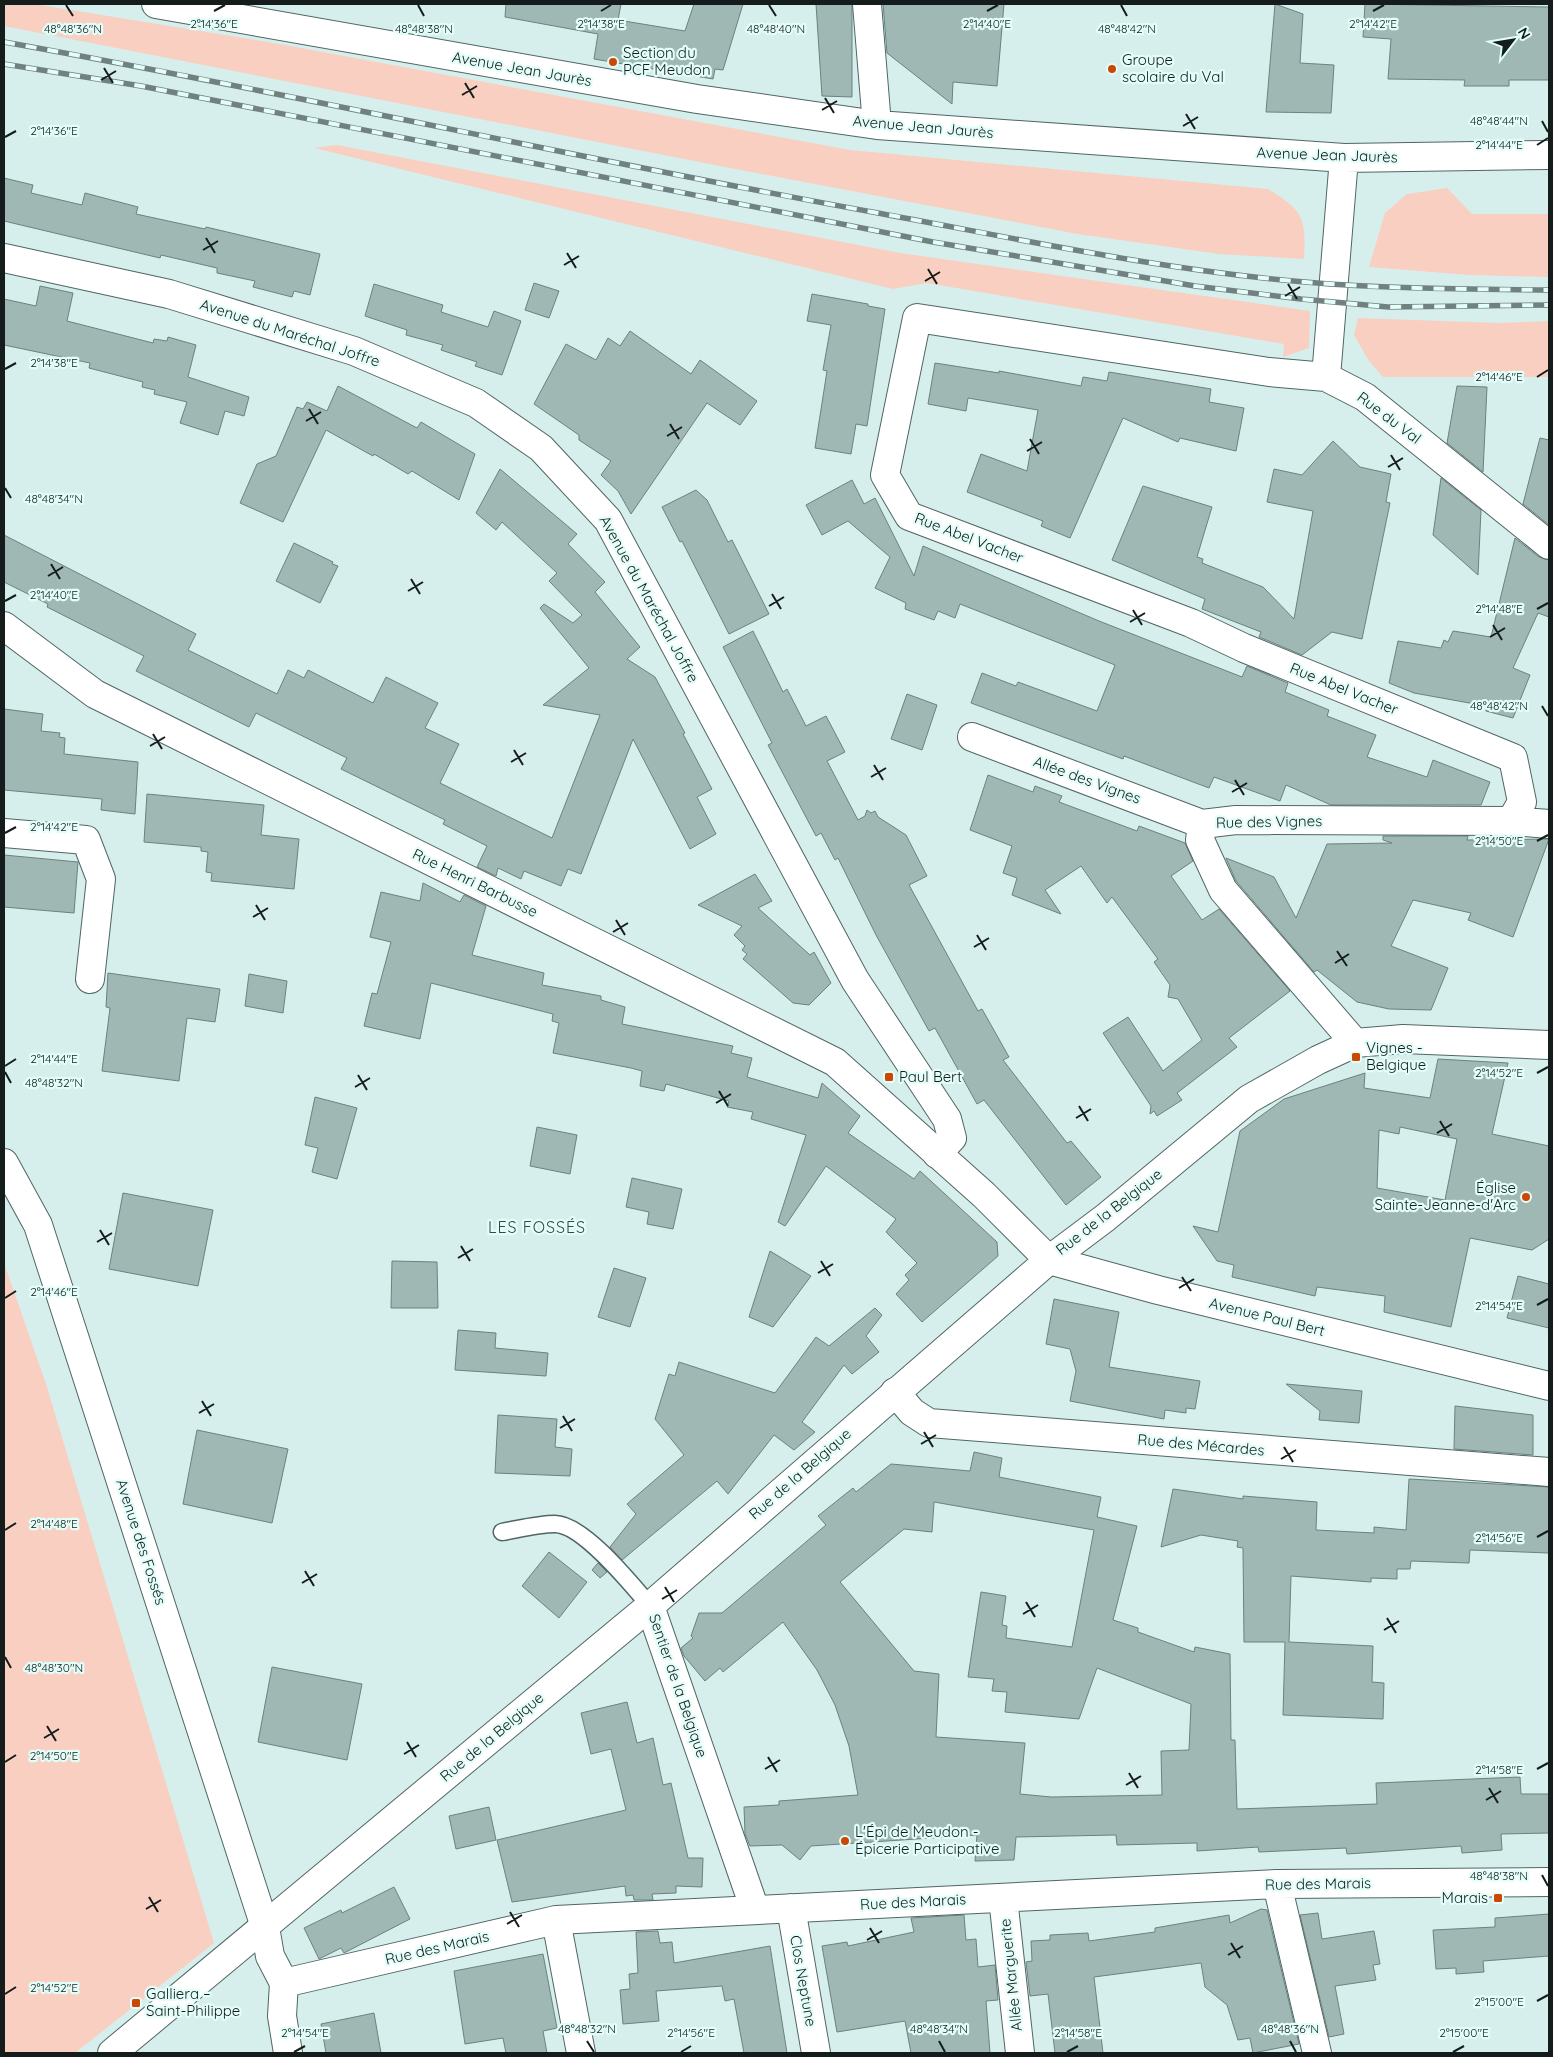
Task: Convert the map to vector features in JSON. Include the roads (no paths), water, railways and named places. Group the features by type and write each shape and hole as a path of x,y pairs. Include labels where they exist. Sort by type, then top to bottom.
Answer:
{"street":[{"name":"Avenue Jean Jaurès","path":"156,4 697,99 877,125 1344,158 1549,155"},
{"path":"867,4 877,125"},
{"path":"1326,377 1344,158"},
{"name":"Avenue du Maréchal Joffre","path":"4,258 169,294 354,351 476,403 541,448 608,520 855,980 947,1118 952,1138 937,1154"},
{"name":"Rue Abel Vacher","path":"1326,377 1269,372 917,318 885,475 909,516 1192,623 1244,648 1512,758 1522,802 1511,821"},
{"name":"Rue du Val","path":"1326,377 1366,396 1549,545"},
{"name":"Rue Henri Barbusse","path":"4,626 95,694 835,1062 937,1154"},
{"name":"Allée des Vignes","path":"972,737 1202,824"},
{"name":"Rue des Vignes","path":"1354,1044 1223,890 1200,840 1202,824 1236,820 1511,821 1549,824"},
{"path":"4,833 86,840 102,879 90,979"},
{"name":"Rue de la Belgique","path":"112,2053 650,1606 1048,1260 1105,1218 1249,1098 1318,1060 1354,1044 1403,1039 1549,1045"},
{"path":"937,1154 994,1204 1048,1260"},
{"name":"Avenue des Fossés","path":"4,1163 38,1225 265,1927 270,1956 284,1983"},
{"name":"Avenue Paul Bert","path":"1048,1260 1158,1290 1549,1386"},
{"name":"Rue des Mécardes","path":"895,1392 912,1412 929,1423 1549,1472"},
{"name":"Sentier de la Belgique","path":"650,1606 755,1910"},
{"name":"Rue des Marais","path":"284,1983 556,1920 1277,1884 1549,1882"},
{"path":"1277,1884 1317,2053"},
{"name":"Allée Marguerite","path":"1003,1898 1020,2053"},
{"name":"Clos Neptune","path":"791,1908 816,2053"},
{"path":"556,1920 581,2053"},
{"path":"284,1983 282,2016 288,2053"}],"lane":[{"name":"Sentier de la Belgique","path":"502,1532 557,1524 573,1531 606,1555 650,1606"}],"railway":[{"path":"4,42 223,83 768,193 1144,262 1251,277 1305,282 1366,286 1549,290"},
{"path":"4,64 141,86 933,242 1195,286 1388,307 1549,305"}],"place":[{"name":"Section du PCF Meudon","path":"613,62"},
{"name":"Groupe scolaire du Val","path":"1112,69"},
{"name":"Vignes - Belgique","path":"1356,1057"},
{"name":"Paul Bert","path":"889,1077"},
{"name":"Église Sainte-Jeanne-d'Arc","path":"1526,1197"},
{"name":"L'Épi de Meudon - Épicerie Participative","path":"845,1841"},
{"name":"Marais","path":"1498,1898"},
{"name":"Galliera – Saint-Philippe","path":"136,2003"}],"district":[{"name":"LES FOSSÉS","path":"537,1227"}]}
